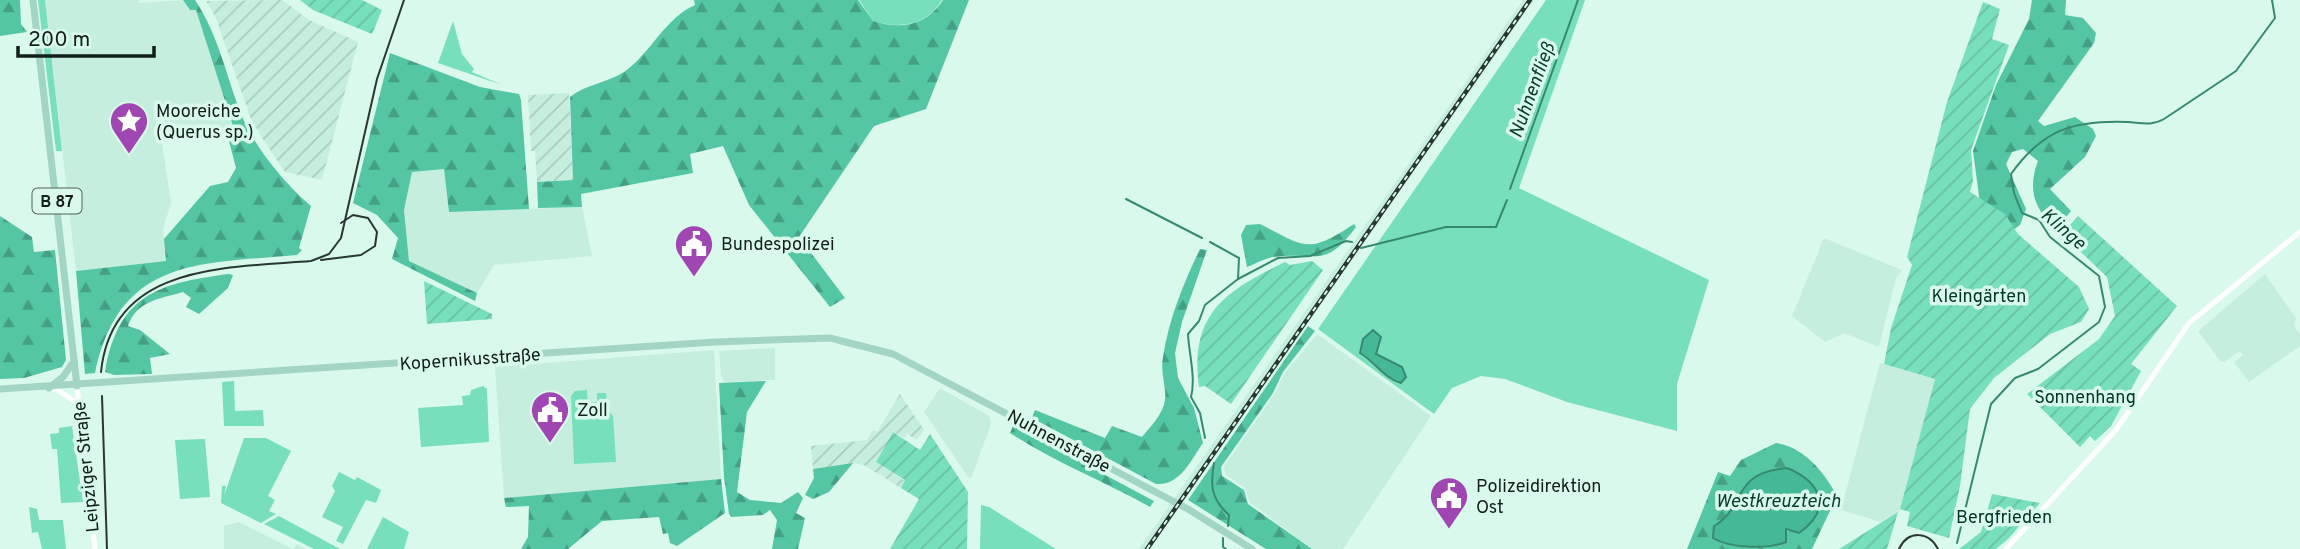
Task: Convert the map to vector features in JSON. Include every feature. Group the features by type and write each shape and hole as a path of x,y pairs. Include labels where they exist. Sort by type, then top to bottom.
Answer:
{"main road":[{"name":"B 87","path":"33,0 77,386"},
{"name":"Kopernikusstraße","path":"0,389 48,388 715,342 830,338 862,344"},
{"name":"Nuhnenstraße","path":"862,344 916,363 1188,509 1252,549"},
{"path":"48,388 63,377 74,360"}],"street":[{"path":"2006,549 2116,430 2189,323 2300,232"},
{"name":"Leipziger Straße","path":"77,386 95,549"},
{"path":"48,388 58,390 80,405"}],"shaded area":[{"path":"45,0 139,0 139,3 183,0 189,10 196,9 235,132 162,142 171,203 163,229 166,261 76,271"},
{"path":"282,0 309,20 358,42 322,180 285,172 262,138 250,117 216,18 206,1"},
{"path":"1523,0 1534,0 1150,549 1139,549"},
{"path":"569,93 573,180 537,182 535,151 531,151 528,95"},
{"path":"444,169 449,212 582,207 592,256 494,265 477,293 409,261 404,210 412,172"},
{"path":"1824,238 1902,270 1896,278 1879,347 1844,333 1825,342 1792,316"},
{"path":"2265,274 2296,318 2294,326 2300,334 2300,346 2249,382 2234,362 2243,355 2240,351 2224,362 2220,361 2198,331"},
{"path":"1317,334 1431,416 1343,549 1313,549 1308,546 1250,503 1245,488 1225,474 1224,466 1275,393 1284,374"},
{"path":"775,348 775,380 724,382 719,351"},
{"path":"714,350 721,479 504,498 495,367"},
{"path":"1880,363 1935,379 1900,511 1881,522 1841,510"},
{"path":"940,388 989,416 991,424 971,478 924,412"},
{"path":"900,394 924,430 917,440 907,434 905,438 893,432 876,462 905,481 901,488 864,465 853,463 813,469 811,446 867,440 873,430 877,432"},
{"path":"239,522 293,549 224,549 224,526"},
{"path":"297,544 306,549 293,549"}],"green space":[{"path":"0,0 20,0 21,24 27,32 0,36"},
{"path":"38,0 45,0 62,151 56,151"},
{"path":"183,0 195,0 204,14 244,121 257,144 283,178 311,206 299,248 302,250 297,255 197,266 169,274 144,287 123,307 107,335 95,373 85,374 76,271 166,261 164,239 210,186 228,182 236,168 227,133 235,132 196,10 190,10"},
{"path":"300,0 362,0 382,10 372,34 313,10"},
{"path":"694,0 858,0 873,21 903,25 929,16 943,0 969,0 926,109 874,126 799,237 845,298 830,307 749,205 723,146 690,154 693,173 581,194 582,207 538,208 537,182 573,180 570,97 624,72 675,18 695,5"},
{"path":"859,0 942,0 936,9 920,20 893,25 873,21"},
{"path":"1546,0 1585,0 1519,188 1709,280 1677,384 1677,431 1567,402 1505,379 1481,376 1452,388 1434,414 1318,329"},
{"path":"2032,0 2066,0 2065,15 2083,18 2096,33 2094,43 2038,121 2044,126 2075,117 2093,129 2096,136 2085,157 2050,189 2071,211 2061,223 2052,226 2040,211 2034,196 2033,180 2038,161 2023,149 2012,152 2006,164 2026,209 2020,225 2009,233 1981,211 1973,151 1996,85 2029,19"},
{"name":"Kleingärten","path":"1983,2 2000,9 1992,39 2009,45 1971,150 1973,181 1970,192 2005,214 2018,234 2079,287 2089,309 2081,322 2050,334 1994,378 1970,409 1960,486 1949,538 1907,526 1910,512 1900,509 1935,379 1884,364 1891,328 1912,265 1907,257 1947,102"},
{"path":"453,21 462,54 474,69 472,72 502,85 438,63"},
{"path":"390,53 480,87 519,94 529,209 449,212 444,169 412,172 404,210 409,261 477,293 475,301 392,259 398,238 377,215 353,203"},
{"path":"0,216 32,237 34,252 55,250 66,360 62,367 24,378 0,379"},
{"name":"Sonnenhang","path":"2078,216 2177,306 2131,364 2141,371 2111,426 2095,441 2090,436 2080,447 2027,394 2099,339 2115,316 2107,277 2062,234"},
{"path":"1260,224 1307,244 1326,240 1354,224 1356,227 1328,254 1273,257 1247,267 1241,235 1246,225"},
{"path":"1200,249 1207,250 1182,322 1175,353 1178,378 1194,408 1203,443 1178,476 1164,484 1156,484 1032,418 1035,410 1105,438 1112,426 1142,437 1164,405 1162,363 1169,329 1177,302"},
{"path":"1312,261 1323,270 1231,404 1205,386 1199,387 1197,362 1200,341 1206,323 1216,308 1245,284 1285,262 1290,265"},
{"path":"233,275 228,288 199,314 186,307 191,298 183,292 150,302 132,317 128,326 140,330 170,354 150,358 152,374 114,375 105,372 111,346 120,325 131,310 145,298 182,282"},
{"path":"424,281 492,314 492,319 427,324"},
{"path":"1308,326 1315,331 1283,372 1273,393 1221,467 1222,476 1244,490 1248,504 1312,549 1266,549 1188,500"},
{"path":"234,381 235,411 263,410 264,426 224,426 222,382"},
{"path":"766,381 747,412 737,492 750,500 781,503 798,492 803,498 796,513 805,518 798,549 772,549 777,520 770,510 763,515 731,517 729,514 724,477 719,383"},
{"path":"483,386 487,389 489,442 421,447 418,408 463,405 462,396 470,395 471,390"},
{"path":"587,390 588,402 597,402 597,393 606,393 608,410 613,416 616,462 574,464 571,396 575,391"},
{"path":"72,426 83,502 61,503 57,449 52,449 50,434 59,433 59,428"},
{"path":"1013,426 1154,501 1150,507 1044,453 1010,433"},
{"path":"893,432 920,450 930,434 968,492 967,549 890,549 919,499 901,488 905,480 876,462"},
{"path":"244,438 266,438 291,451 268,496 275,500 269,511 276,514 261,523 221,503 222,486 226,486 224,496"},
{"path":"205,439 210,497 180,499 175,440"},
{"path":"1776,443 1796,450 1820,470 1837,496 1812,549 1687,549 1718,472 1730,476 1741,460","holes":["1724,520 1807,527 1784,532 1714,526"]},
{"path":"853,463 829,492 813,499 805,495 814,478 813,469"},
{"path":"339,472 355,480 357,477 381,490 376,503 366,500 343,544 336,541 343,527 322,517 335,491 332,486"},
{"path":"721,479 725,513 677,546 670,543 668,533 663,534 659,517 602,521 568,549 521,549 528,537 529,506 506,507 504,498"},
{"name":"Bergfrieden","path":"1992,494 2040,503 1996,549 1959,549 1981,532"},
{"path":"981,505 989,507 1056,549 980,549"},
{"path":"29,507 37,509 39,520 63,520 66,549 42,549 38,532 32,533"},
{"path":"1898,512 1887,549 1839,549"},
{"path":"279,516 340,549 314,549 264,524"},
{"path":"383,517 409,532 404,549 367,549"}],"water":[{"path":"1373,330 1381,337 1376,354 1402,367 1406,377 1401,383 1390,378 1360,353 1363,339"},
{"name":"Westkreuzteich","path":"1787,468 1815,488 1819,506 1810,524 1799,533 1786,529 1786,542 1770,546 1740,546 1713,538 1714,526 1731,510 1748,484 1769,471"}],"waterway":[{"name":"Nuhnenfließ","path":"1510,189 1578,0"},
{"name":"Klinge","path":"1957,543 1991,404 2015,378 2038,369 2099,322 2105,307 2099,276 2050,237 2039,220 2022,213 2014,193 2011,174 2035,147 2061,130 2091,123 2151,123 2164,119 2236,71 2275,18 2272,0"},
{"path":"1126,199 1202,238"},
{"name":"Nuhnenfließ","path":"1361,248 1446,227 1496,227 1507,200"},
{"name":"Nuhnenfließ","path":"1205,438 1200,413 1191,397 1193,374 1188,334 1199,321 1205,305 1238,279 1278,258 1310,256 1346,241 1352,242"},
{"path":"1210,242 1239,258 1238,279"},
{"name":"Nuhnenfließ","path":"1214,463 1213,491 1218,503 1229,515 1228,526"},
{"name":"Nuhnenfließ","path":"1223,538 1223,547 1226,549"}],"tram line":[{"path":"101,372 110,336 127,310 150,291 179,278 211,270 311,261 329,254 341,238 377,79 404,0"},
{"path":"321,260 361,255 375,246 377,232 368,218 353,215 341,223"},
{"path":"102,396 107,549"},
{"path":"1899,549 1908,538 1918,535 1929,539 1938,549"}],"railway":[{"path":"1147,549 1530,0"}],"place":[{"name":"Mooreiche (Querus sp.)","path":"129,155"},
{"name":"Bundespolizei","path":"694,278"},
{"name":"Zoll","path":"550,444"},
{"name":"Polizeidirektion Ost","path":"1449,530"}]}
